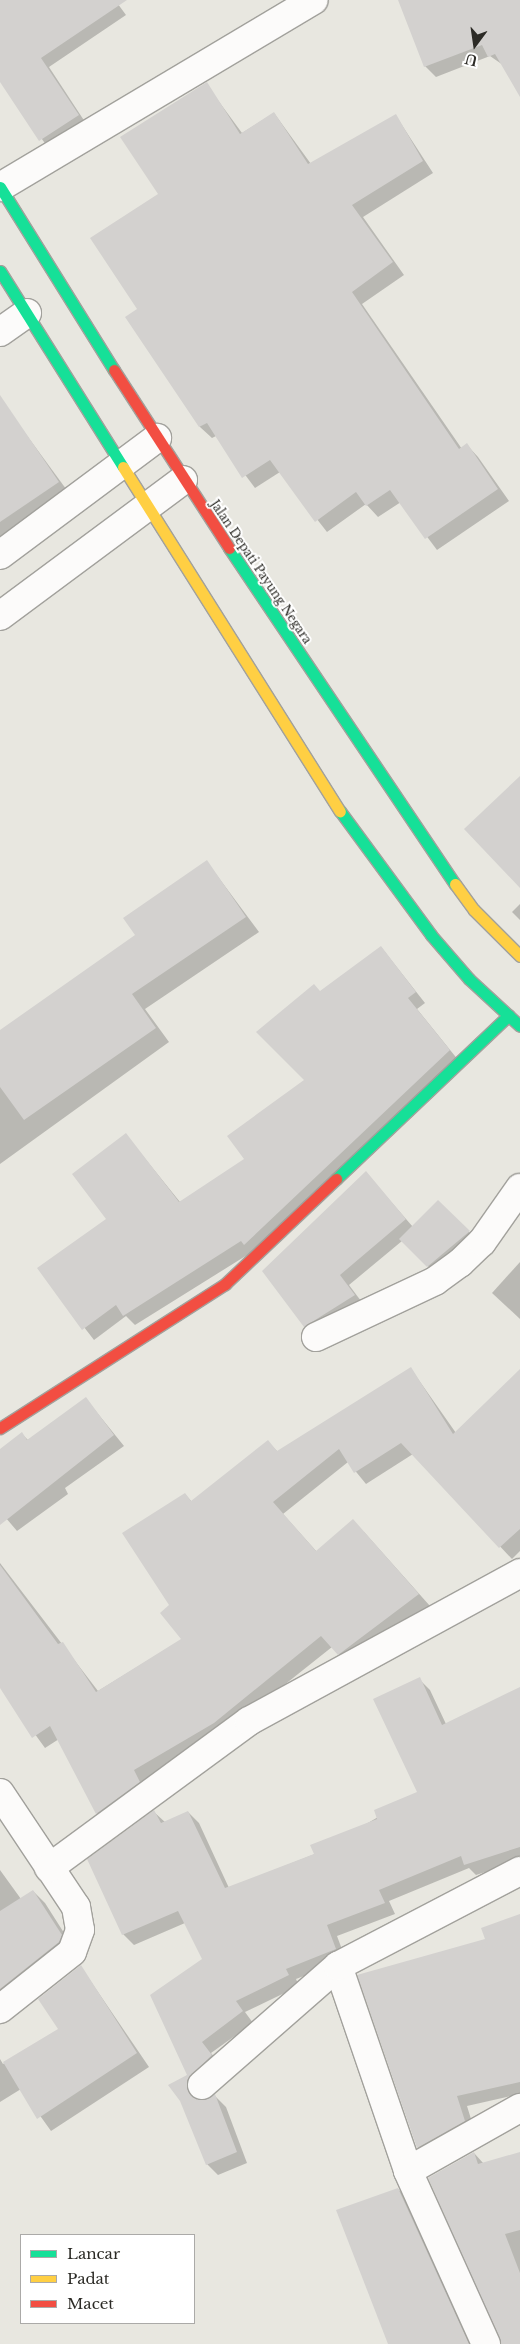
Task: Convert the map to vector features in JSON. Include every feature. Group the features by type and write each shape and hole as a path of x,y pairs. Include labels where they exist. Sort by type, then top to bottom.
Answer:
{"main road":[{"name":"Jalan Depati Payung Negara","path":"0,187 183,480 417,830 474,910 520,956"},
{"path":"0,271 28,312 144,507 323,787 394,888 469,979 520,1026"},
{"path":"0,1428 225,1284 509,1015"}],"street":[{"path":"0,187 314,0"},
{"path":"0,332 28,312"},
{"path":"0,555 157,438"},
{"path":"0,616 144,507 183,480"},
{"path":"316,1337 435,1281 482,1242 520,1188"},
{"path":"49,1868 249,1721 520,1573"},
{"path":"0,1793 76,1907 78,1942 57,1966 0,2009"},
{"path":"202,2085 338,1966 520,1871"},
{"path":"338,1966 408,2172 486,2344"},
{"path":"408,2172 520,2108"}],"building":[{"path":"0,0 127,0 41,58 79,115 39,141 0,82"},
{"path":"398,0 520,0 520,97 495,54 488,57 482,45 424,67"},
{"path":"207,82 240,134 274,112 308,164 396,114 423,161 352,205 393,262 352,292 459,449 467,443 498,489 425,539 390,490 366,506 356,492 315,522 270,460 242,478 207,423 199,427 125,317 137,309 90,238 158,194 120,137"},
{"path":"0,395 59,482 0,522"},
{"path":"520,776 520,888 464,829"},
{"path":"207,860 246,917 132,994 156,1028 24,1120 0,1087 0,1030 135,935 123,918"},
{"path":"381,946 416,992 408,998 450,1050 244,1245 241,1241 123,1316 116,1305 82,1330 37,1268 106,1219 72,1174 126,1133 179,1202 244,1159 227,1136 304,1080 256,1032 314,984 320,991"},
{"path":"366,1171 406,1219 340,1275 355,1295 304,1327 262,1271"},
{"path":"438,1200 470,1231 427,1267 399,1239"},
{"path":"411,1367 453,1434 520,1369 520,1529 499,1548 401,1443 354,1473 339,1449 273,1502 316,1551 353,1519 419,1594 338,1655 321,1636 214,1723 134,1770 140,1782 96,1814 50,1726 32,1738 0,1688 0,1565 58,1644 63,1642 96,1692 181,1639 160,1613 169,1605 122,1533 185,1493 191,1501 268,1440 277,1451"},
{"path":"86,1397 114,1435 0,1525 0,1449 22,1432 27,1440"},
{"path":"420,1677 442,1725 520,1687 520,1847 464,1865 461,1856 379,1890 385,1903 327,1925 336,1949 286,1969 289,1975 236,2001 243,2011 202,2042 212,2055 187,2080 187,2088 197,2100 215,2094 237,2152 206,2165 180,2101 168,2085 187,2075 150,1995 202,1959 178,1911 122,1935 87,1859 154,1810 161,1823 188,1811 225,1888 314,1854 310,1845 377,1819 374,1810 417,1792 373,1699"},
{"path":"33,1890 62,1935 59,1942 0,1989 0,1911"},
{"path":"520,1914 520,2082 457,2096 465,2121 417,2148 357,1975 485,1939 481,1928"},
{"path":"81,1965 137,2053 37,2119 3,2062 58,2029 38,1999"},
{"path":"474,2152 478,2164 520,2152 520,2230 505,2234 520,2273 520,2344 501,2344 428,2178"},
{"path":"398,2188 469,2344 388,2344 336,2210"}],"traffic: fast":[{"path":"0,187 114,370"},
{"path":"0,271 123,467"},
{"path":"229,548 455,884"},
{"path":"340,811 431,935 469,979 520,1026"},
{"path":"336,1179 509,1015"}],"traffic: slow":[{"path":"123,467 340,811"},
{"path":"455,884 474,910 520,956"}],"traffic: jam":[{"path":"114,370 229,548"},
{"path":"0,1428 225,1284 336,1179"}]}
